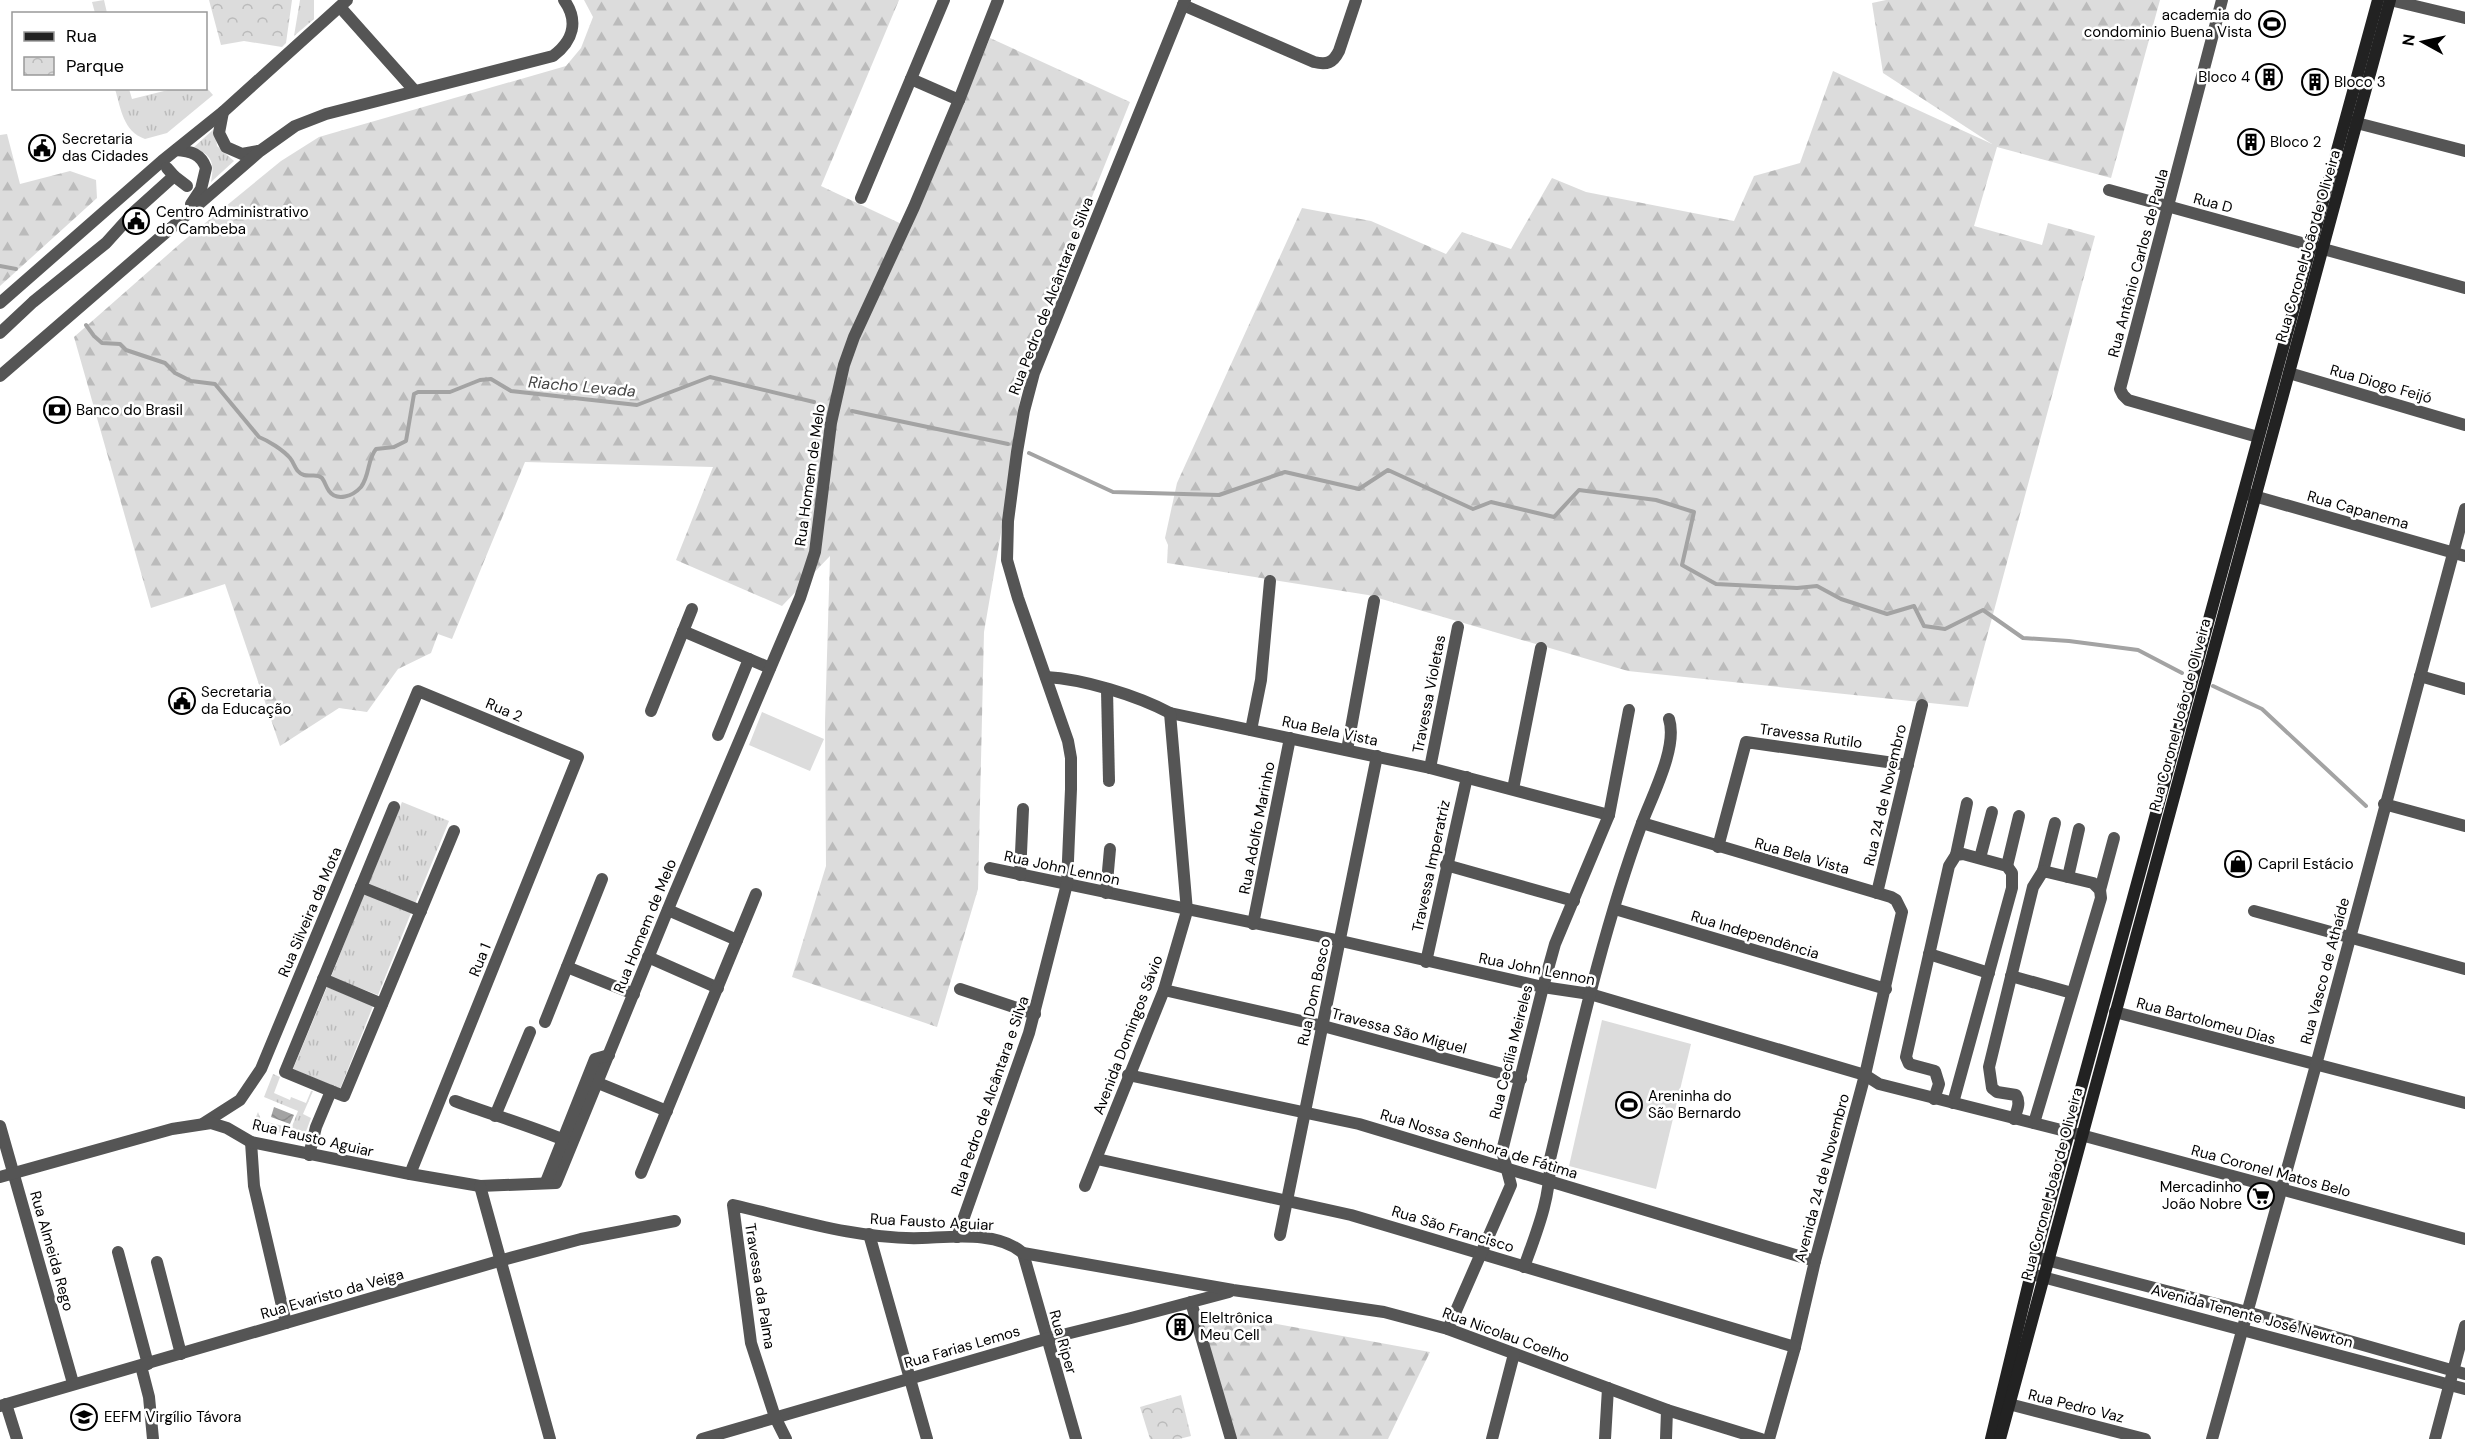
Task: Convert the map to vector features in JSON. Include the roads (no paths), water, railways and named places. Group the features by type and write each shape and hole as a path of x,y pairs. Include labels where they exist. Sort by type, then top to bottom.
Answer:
{"street":[{"path":"0,376 260,151 295,126 326,114 414,90 553,56 567,44 573,28 572,17 564,0"},
{"path":"861,198 944,0"},
{"name":"Rua Homem de Melo","path":"567,1141 598,1083 648,957 800,598 815,552 831,423 844,365 854,337 914,207 998,0"},
{"path":"1184,2 1314,62 1325,64 1335,59 1339,51 1356,0"},
{"name":"Rua Antônio Carlos de Paula","path":"2222,0 2120,389 2122,395 2128,400 2258,437"},
{"name":"Rua Coronel João de Oliveira","path":"2075,1134 2115,1012 2249,495 2258,437 2378,0"},
{"path":"2390,0 2465,18"},
{"name":"Rua Coronel João de Oliveira","path":"2000,1439 2005,1403 2041,1258 2249,495 2289,373 2390,0"},
{"name":"Rua Pedro de Alcântara e Silva","path":"957,1237 1035,1014 1067,884 1071,758 1068,741 1007,560 1008,521 1021,422 1034,373 1184,2"},
{"path":"0,303 344,4 414,90"},
{"path":"911,79 959,100"},
{"path":"222,112 219,133 226,147 242,154 260,151"},
{"path":"2344,120 2465,151"},
{"path":"176,150 189,151 198,155 206,168 201,189 182,218"},
{"path":"0,333 33,302 106,243 170,172 187,186"},
{"name":"Rua D","path":"2109,190 2465,288"},
{"name":"Rua Diogo Feijó","path":"2289,373 2465,425"},
{"name":"Rua Capanema","path":"2249,495 2459,554"},
{"name":"Rua Vasco de Athaíde","path":"2212,1439 2316,1065 2384,804 2420,676 2459,554 2465,509"},
{"path":"1251,730 1261,680 1270,581"},
{"path":"1347,750 1374,601"},
{"path":"651,711 692,609"},
{"name":"Travessa Violetas","path":"1430,768 1458,627"},
{"path":"684,631 770,668"},
{"path":"1513,789 1541,648"},
{"path":"718,735 749,659"},
{"path":"2420,676 2465,689"},
{"name":"Rua Bela Vista","path":"1046,677 1065,678 1149,702 1170,713 1430,768 1609,815"},
{"path":"1107,690 1109,781"},
{"name":"Rua 2","path":"418,691 578,757"},
{"name":"Rua Silveira da Mota","path":"203,1123 240,1100 261,1069 418,691"},
{"name":"Rua 24 de Novembro","path":"1877,893 1922,705"},
{"name":"Rua Cecília Meireles","path":"1448,1329 1510,1185 1502,1151 1543,987 1555,944 1609,815 1629,710"},
{"name":"Avenida Domingos Sávio","path":"1085,1186 1164,990 1187,910 1170,713"},
{"path":"1524,1267 1546,1204 1551,1181 1550,1159 1590,994 1642,823 1661,778 1672,729 1669,719"},
{"name":"Rua Adolfo Marinho","path":"1253,924 1290,738"},
{"name":"Travessa Rutilo","path":"1718,847 1746,742 1908,765"},
{"name":"Rua Dom Bosco","path":"1280,1235 1289,1200 1377,756"},
{"name":"Rua 1","path":"410,1174 578,757"},
{"name":"Travessa Imperatriz","path":"1426,962 1467,777"},
{"path":"1934,1099 1939,1084 1935,1071 1909,1064 1906,1057 1949,866 1956,855 1967,803"},
{"path":"2384,804 2465,826"},
{"path":"394,807 285,1072 331,1091 344,1096 454,831"},
{"path":"1020,875 1023,809"},
{"path":"1980,858 1992,812"},
{"path":"2007,866 2019,816"},
{"name":"Rua Bela Vista","path":"1642,823 1896,900 1902,912 1901,923"},
{"path":"2014,1119 2018,1098 2016,1095 1997,1092 1992,1088 1989,1067 2033,887 2043,871 2055,823"},
{"path":"2067,877 2079,829"},
{"path":"2034,1123 2101,898 2100,890 2114,838"},
{"path":"1106,893 1110,849"},
{"path":"1953,1103 2012,888 2012,873 2007,866 1963,854 1956,855"},
{"path":"1446,865 1574,901"},
{"name":"Rua John Lennon","path":"990,868 1341,941 1543,987 1590,994 1865,1075 1879,1084 2075,1134"},
{"path":"2043,871 2093,883 2100,890"},
{"path":"544,1022 602,879"},
{"path":"361,887 421,911"},
{"path":"641,1173 756,894"},
{"path":"668,909 737,940"},
{"name":"Rua Independência","path":"1615,909 1886,989"},
{"path":"2254,911 2465,969"},
{"name":"Avenida 24 de Novembro","path":"1769,1439 1796,1347 1815,1261 1865,1075 1901,923"},
{"path":"1929,954 1989,973"},
{"path":"648,957 718,988"},
{"path":"567,967 634,993"},
{"path":"2011,976 2072,993"},
{"path":"323,979 382,1004"},
{"path":"960,989 1035,1014"},
{"name":"Travessa São Miguel","path":"1164,990 1323,1026 1521,1079"},
{"name":"Rua Bartolomeu Dias","path":"2115,1012 2465,1103"},
{"path":"495,1116 530,1032"},
{"name":"Rua Homem de Melo","path":"551,1182 595,1059 609,1055"},
{"name":"Rua Nossa Senhora de Fátima","path":"1128,1076 1359,1124 1815,1261"},
{"path":"598,1083 667,1111"},
{"path":"309,1155 316,1127 331,1091"},
{"path":"455,1101 495,1116 508,1118 567,1141"},
{"name":"Rua Fausto Aguiar","path":"0,1177 172,1130 211,1123 227,1128 251,1142 410,1174 480,1186 551,1182"},
{"name":"Rua Almeida Rego","path":"0,1126 73,1383"},
{"name":"Rua Coronel Matos Belo","path":"2075,1134 2465,1239"},
{"path":"251,1142 254,1186 286,1323"},
{"name":"Rua São Francisco","path":"1097,1159 1351,1215 1796,1347"},
{"path":"480,1186 499,1262 550,1439"},
{"name":"Rua Fausto Aguiar","path":"733,1205 869,1234 918,1238 957,1237 1004,1242 1012,1244 1023,1253 1233,1290"},
{"name":"Travessa da Palma","path":"733,1205 751,1343 775,1417 786,1439"},
{"name":"Rua Evaristo da Veiga","path":"3,1405 73,1383 145,1365 581,1239 675,1221"},
{"path":"869,1234 927,1439"},
{"path":"118,1251 145,1365 153,1439"},
{"name":"Rua Riper","path":"1023,1253 1076,1439"},
{"name":"Avenida Tenente José Newton","path":"2041,1258 2247,1312 2465,1374"},
{"path":"157,1262 181,1354"},
{"name":"Avenida Tenente José Newton","path":"2037,1276 2465,1389"},
{"name":"Rua Farias Lemos","path":"702,1439 1046,1339 1233,1290"},
{"name":"Rua Nicolau Coelho","path":"1233,1290 1384,1312 1448,1329 1726,1434 1761,1439"},
{"path":"1191,1302 1232,1439"},
{"path":"2434,1439 2465,1326"},
{"path":"1492,1439 1514,1354"},
{"path":"1605,1439 1608,1388"},
{"name":"Rua Coronel João de Oliveira","path":"1991,1439 2005,1403"},
{"name":"Rua Pedro Vaz","path":"2005,1403 2145,1439"},
{"path":"3,1405 16,1439"},
{"path":"1666,1439 1667,1410"}],"water":[{"path":"274,1107 294,1115 290,1124 271,1117"}],"waterway":[{"name":"Riacho Levada","path":"0,266 16,269"},
{"name":"Riacho Levada","path":"86,325 102,343 120,344 126,350 165,363 175,373 191,381 215,384 259,437 284,452 301,474 320,477 332,494 341,497 354,493 361,487 376,449 394,447 406,441 414,394 418,392 450,392 480,380 491,379 511,391 637,405 710,377 814,402"},
{"name":"Riacho Levada","path":"852,411 1008,444"},
{"path":"1029,453 1113,492 1219,495 1285,472 1359,489 1388,470 1473,509 1491,502 1554,517 1579,490 1656,500 1694,512 1682,565 1716,584 1797,588 1817,586 1841,599 1887,614 1914,606 1924,626 1945,629 1983,610 2023,638 2138,650 2182,673"},
{"path":"2213,686 2262,709 2366,806"}],"place":[{"name":"academia do condominio Buena Vista","path":"2272,24"},
{"name":"Bloco 4","path":"2269,77"},
{"name":"Bloco 3","path":"2315,82"},
{"name":"Bloco 2","path":"2251,142"},
{"name":"Secretaria das Cidades","path":"42,148"},
{"name":"Centro Administrativo do Cambeba","path":"136,221"},
{"name":"Banco do Brasil","path":"57,410"},
{"name":"Secretaria da Educação","path":"182,701"},
{"name":"Capril Estácio","path":"2238,864"},
{"name":"Areninha do São Bernardo","path":"1629,1105"},
{"name":"Mercadinho João Nobre","path":"2261,1196"},
{"name":"Eleltrônica Meu Cell","path":"1180,1327"},
{"name":"EEFM Virgílio Távora","path":"84,1417"}]}
